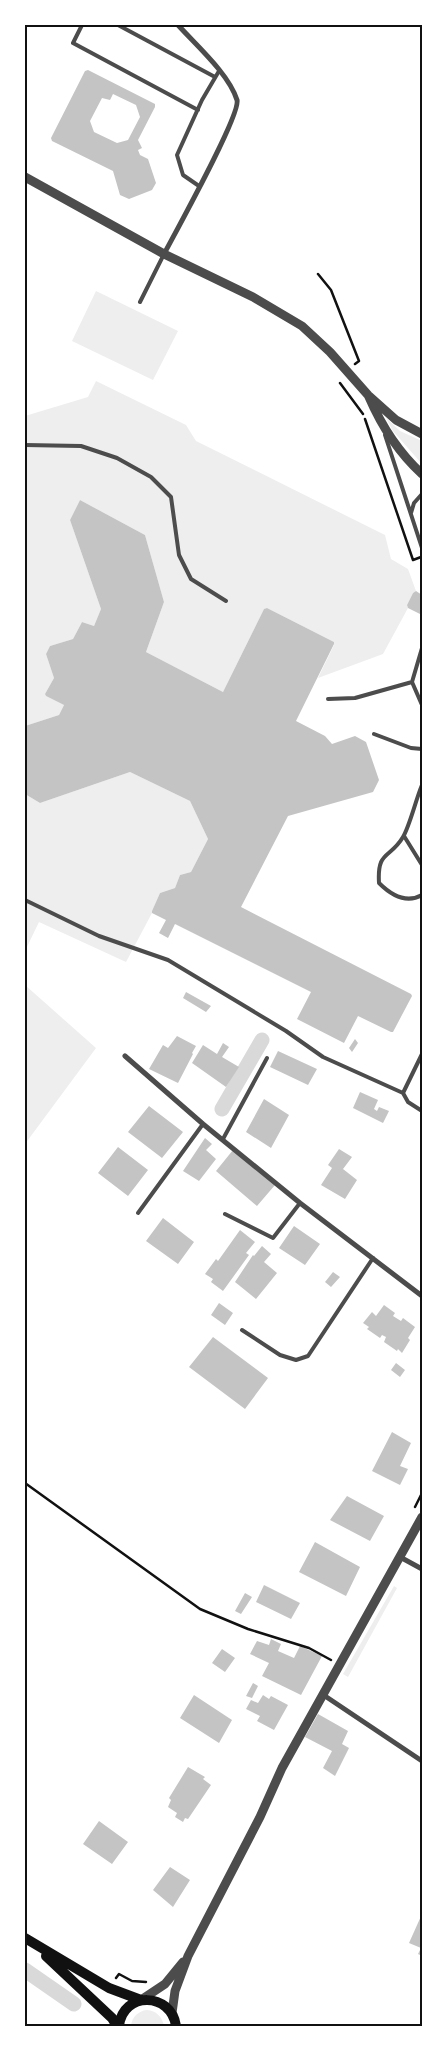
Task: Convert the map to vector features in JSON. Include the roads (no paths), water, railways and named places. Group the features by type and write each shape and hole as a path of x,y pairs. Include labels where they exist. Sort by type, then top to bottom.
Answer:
{"main road":[{"path":"25,1938 112,2018 118,2026"},
{"path":"34,1945 109,1988 141,2000 158,2001 172,2013 176,2026"},
{"path":"118,2026 123,2013 128,2007 141,2000"}],"street":[{"path":"164,254 235,114 238,102 232,89 219,71 178,25"},
{"path":"25,177 164,254 253,297 302,326 330,352 368,395 396,420 422,434"},
{"path":"368,395 382,426 409,462 422,474"},
{"path":"125,1056 203,1124 300,1203 422,1296"},
{"path":"172,2013 175,1991 188,1956 260,1817 282,1768 422,1517"},
{"path":"400,1557 422,1569"},
{"path":"322,1694 422,1761"},
{"path":"141,2000 165,1984 188,1956"}],"lane":[{"path":"82,25 73,43 198,110"},
{"path":"118,25 215,77"},
{"path":"199,186 183,175 177,155 219,71"},
{"path":"140,302 164,254"},
{"path":"382,426 422,548"},
{"path":"25,446 81,446 117,458 151,477 171,497 178,555 191,579 226,601"},
{"path":"411,515 414,503 422,494"},
{"path":"422,648 412,682 422,705"},
{"path":"328,699 354,698 412,682"},
{"path":"374,734 411,748 422,749"},
{"path":"422,785 404,836 386,853 378,867 379,883 389,893 402,898 414,899 422,894"},
{"path":"404,836 422,865"},
{"path":"25,900 99,936 168,960 286,1031 323,1057 403,1093 408,1102 422,1111"},
{"path":"403,1093 422,1054"},
{"path":"223,1139 267,1058"},
{"path":"138,1213 203,1124"},
{"path":"226,1214 273,1238 300,1203"},
{"path":"242,1330 280,1355 296,1360 308,1356 372,1258"}],"waterway":[{"path":"222,1109 262,1040"},
{"path":"25,1970 74,2004"}]}
